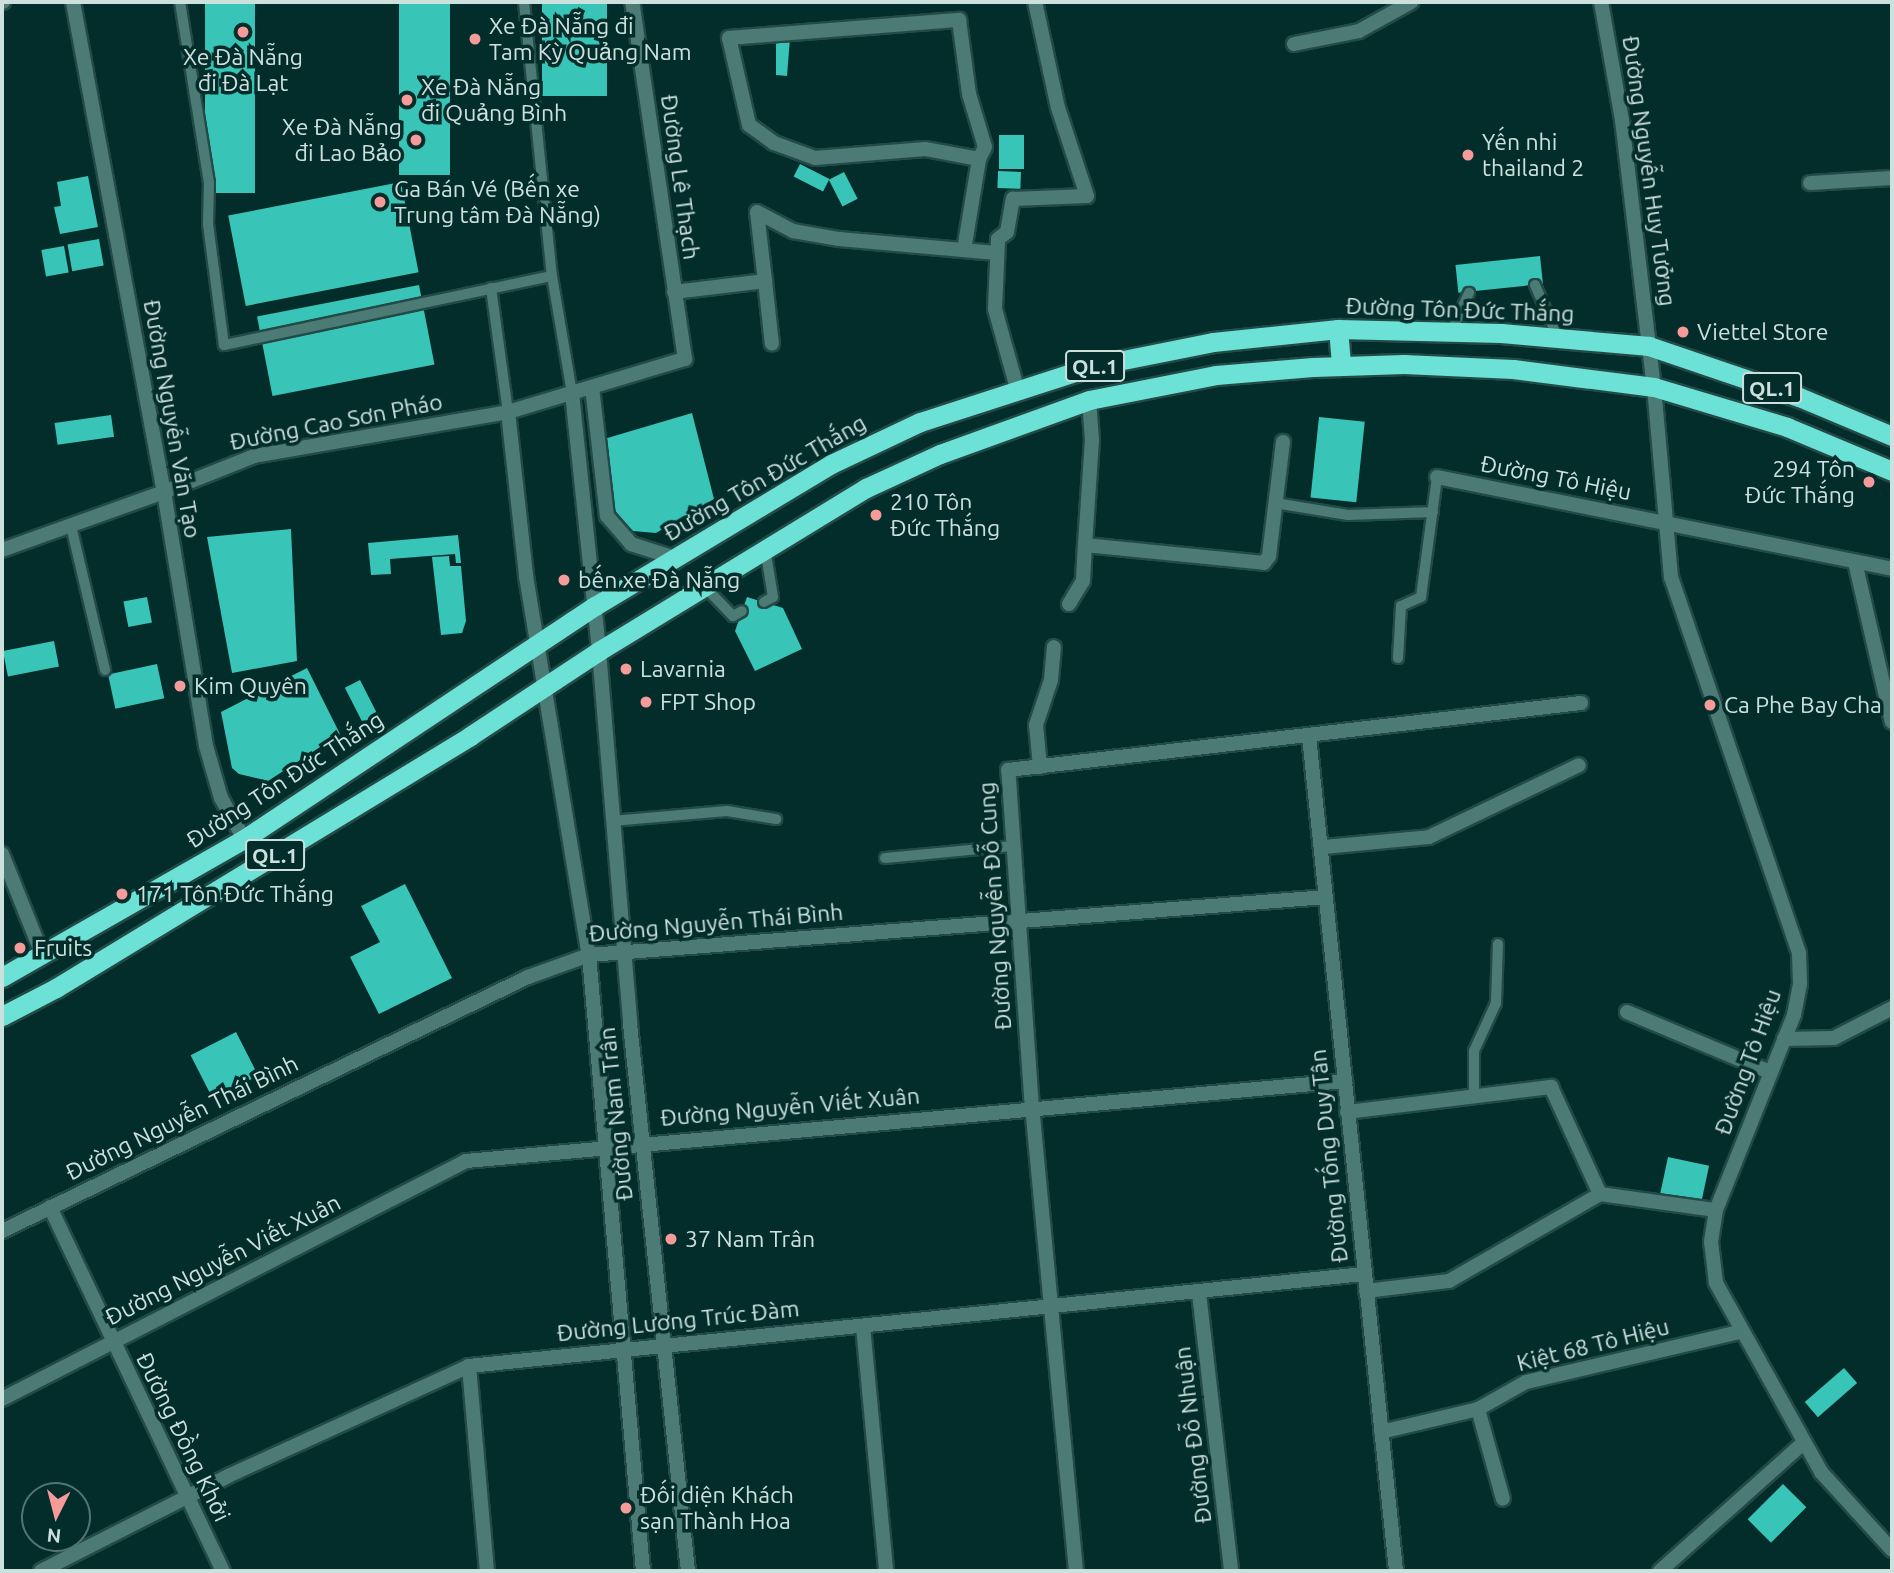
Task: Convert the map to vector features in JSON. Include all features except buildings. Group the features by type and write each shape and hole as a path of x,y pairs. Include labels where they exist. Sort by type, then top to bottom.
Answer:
{"highway":[{"name":"Đường Tôn Đức Thắng","path":"2,977 244,839 537,643 831,464 920,422 1017,388 1157,351 1338,329 1452,330 1649,346 1799,397 1892,436"},
{"path":"1338,329 1340,366"},
{"name":"QL.1","path":"2,1016 79,974 866,488 940,454 1089,400 1216,375 1340,366 1459,365 1654,387 1787,427 1892,471"}],"street":[{"name":"Đường Nguyễn Văn Tạo","path":"74,2 164,492 206,746 220,798 244,839"},
{"name":"Đường Lê Thạch","path":"632,2 685,359"},
{"path":"1017,388 995,309 998,239 1007,232 1013,199 1087,196 1058,108 1035,2"},
{"path":"1294,44 1359,31 1411,2"},
{"name":"Đường Nguyễn Huy Tưởng","path":"1601,2 1622,120 1654,387"},
{"path":"964,250 979,159 985,148 969,94 959,20 729,38 749,125 774,143 815,158 884,156 925,149 979,159"},
{"path":"1810,183 1892,178"},
{"path":"772,344 757,212 793,231 996,253"},
{"path":"674,292 765,281"},
{"name":"Đường Cao Sơn Pháo","path":"2,550 164,492 254,456 508,412 685,359"},
{"path":"592,387 607,516 631,544 674,558"},
{"name":"Đường Tô Hiệu","path":"1654,387 1671,578 1799,954 1800,984 1784,1040 1716,1210 1711,1242 1716,1283 1739,1332 1802,1444 1821,1472 1892,1550"},
{"path":"572,393 595,606"},
{"path":"1069,604 1083,581 1092,440 1089,400"},
{"path":"508,412 537,643"},
{"path":"1085,545 1261,564 1269,556 1283,442"},
{"name":"Đường Tô Hiệu","path":"1437,477 1892,569"},
{"path":"1855,562 1892,722"},
{"name":"Đường Nam Trân","path":"595,606 623,953 688,1571"},
{"name":"Đường Nam Trân","path":"537,643 589,956 603,1146 643,1571"},
{"path":"1040,766 1036,724 1051,680 1054,646"},
{"name":"Đường Nguyễn Đỗ Cung","path":"1076,1571 1032,1109 1008,770 1581,702"},
{"name":"Đường Tống Duy Tân","path":"1310,736 1324,848 1326,897 1347,1112 1396,1571"},
{"path":"1324,848 1429,837 1579,765"},
{"path":"2,854 43,956"},
{"name":"Đường Nguyễn Thái Bình","path":"2,1231 528,977 589,956 1326,897"},
{"path":"1784,1040 1833,1038 1892,1008"},
{"path":"1628,1012 1770,1072"},
{"name":"Đường Nguyễn Viết Xuân","path":"2,1399 466,1161 603,1146 1345,1081"},
{"path":"1347,1112 1551,1087 1600,1194"},
{"path":"1366,1291 1449,1280 1600,1194 1716,1210"},
{"name":"Đường Đồng Khởi","path":"50,1207 223,1571"},
{"name":"Đường Lương Trúc Đàm","path":"41,1571 187,1496 469,1366 623,1348 1199,1293 1364,1274"},
{"name":"Đường Đỗ Nhuận","path":"1199,1293 1231,1571"},
{"path":"863,1326 887,1571"},
{"name":"Kiệt 68 Tô Hiệu","path":"1381,1432 1478,1409 1526,1382 1739,1332"},
{"path":"469,1366 487,1571"},
{"path":"1478,1409 1503,1499"},
{"path":"1660,1571 1802,1444"}],"lane":[{"path":"180,2 209,183 208,224 225,345 552,276"},
{"path":"524,2 552,276 572,393"},
{"path":"1535,285 1558,338"},
{"path":"491,288 508,412"},
{"path":"1452,330 1469,293"},
{"path":"1398,658 1401,606 1421,597 1437,477"},
{"path":"1275,503 1348,515 1433,512"},
{"path":"71,526 104,670"},
{"path":"764,602 774,597 765,548"},
{"path":"704,586 733,616 742,611"},
{"path":"612,821 727,811 776,819"},
{"path":"885,858 1013,846"},
{"path":"1474,1096 1474,1051 1496,1003 1498,944"}],"place":[{"name":"Xe Đà Nẵng đi Đà Lạt","path":"243,32"},
{"name":"Xe Đà Nẵng đi Tam Kỳ Quảng Nam","path":"475,39"},
{"name":"Xe Đà Nẵng đi Quảng Bình","path":"407,100"},
{"name":"Xe Đà Nẵng đi Lao Bảo","path":"416,140"},
{"name":"Yến nhi thailand 2","path":"1468,155"},
{"name":"Ga Bán Vé (Bến xe Trung tâm Đà Nẵng)","path":"380,202"},
{"name":"Viettel Store","path":"1683,332"},
{"name":"294 Tôn Đức Thắng","path":"1869,482"},
{"name":"210 Tôn Đức Thắng","path":"876,515"},
{"name":"bến xe Đà Nẵng","path":"564,580"},
{"name":"Lavarnia","path":"626,669"},
{"name":"Kim Quyên","path":"180,686"},
{"name":"FPT Shop","path":"646,702"},
{"name":"Ca Phe Bay Cha","path":"1710,705"},
{"name":"171 Tôn Đức Thắng","path":"122,894"},
{"name":"Fruits","path":"20,948"},
{"name":"37 Nam Trân","path":"671,1239"},
{"name":"Đối diện Khách sạn Thành Hoa","path":"626,1508"}]}
